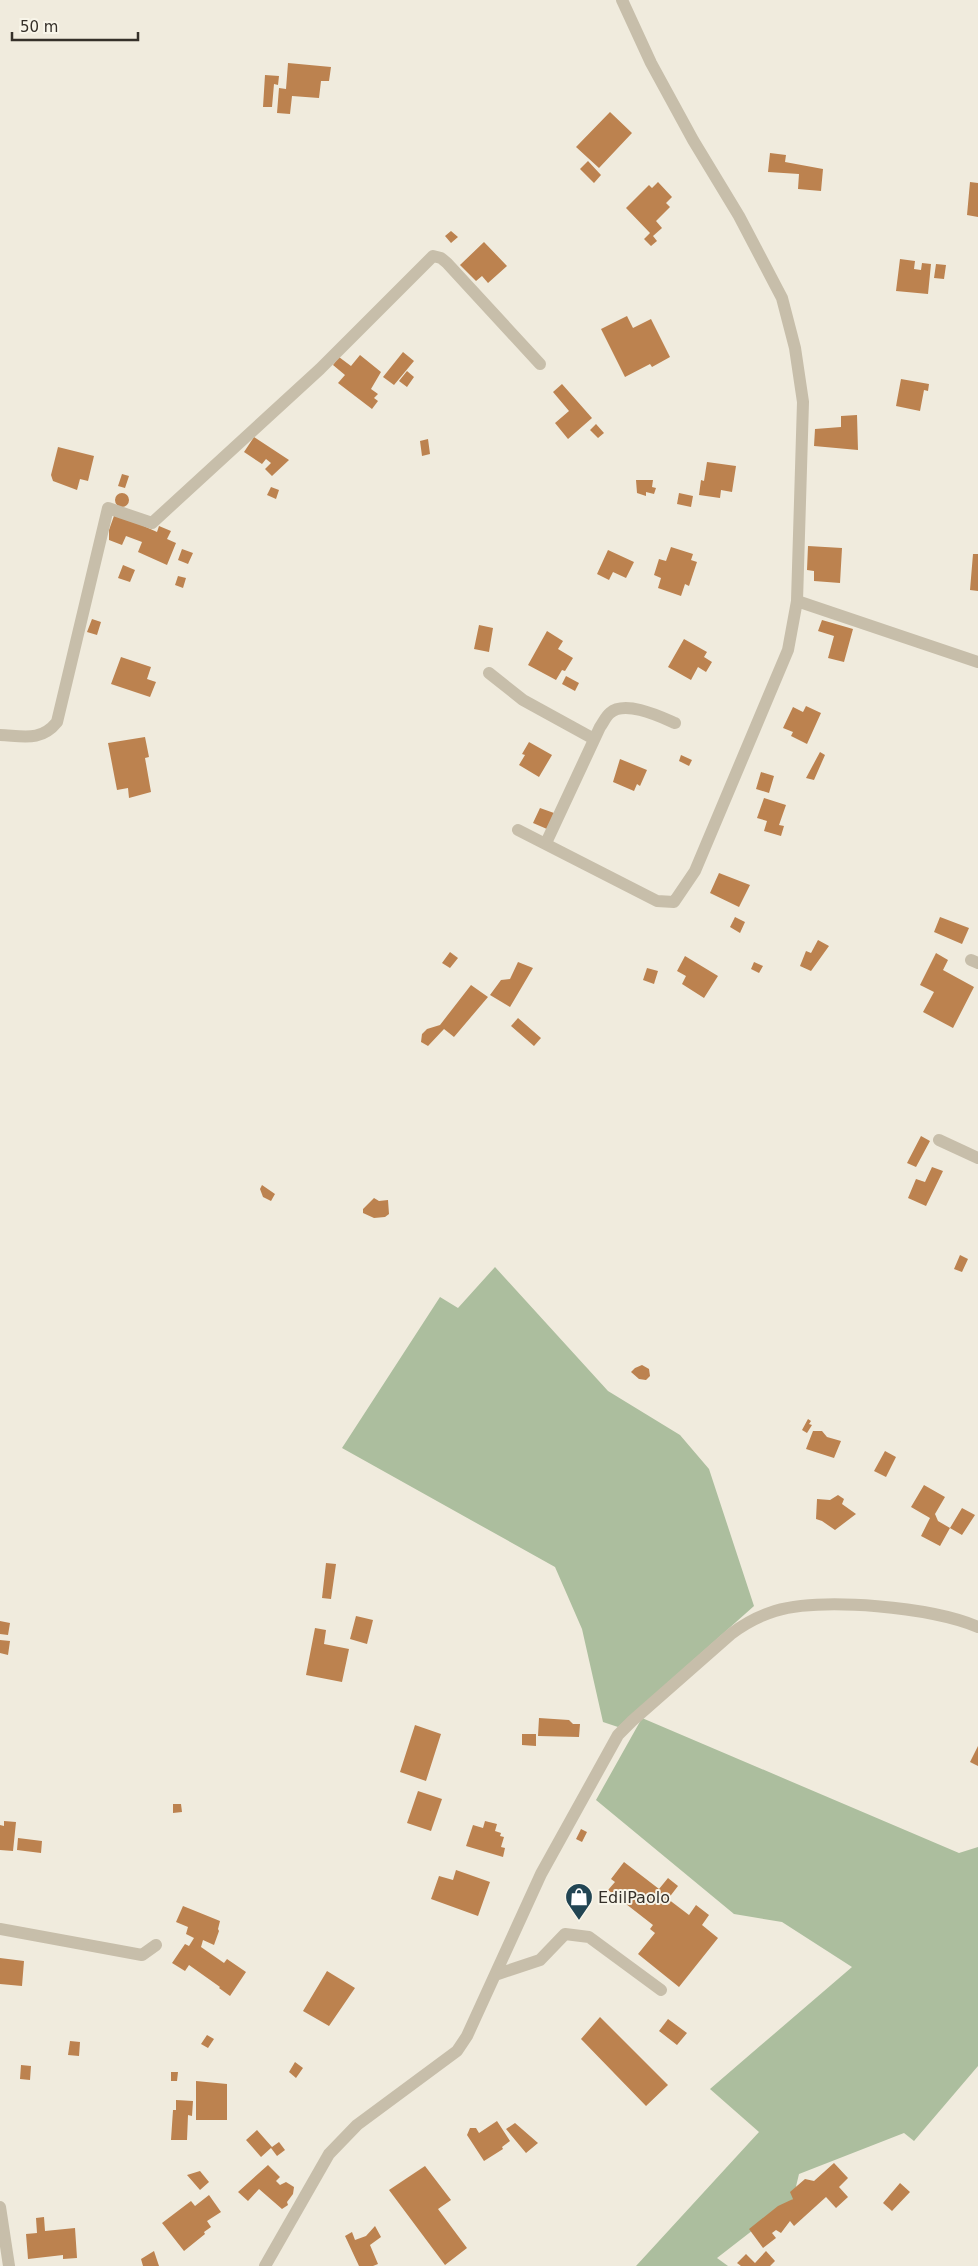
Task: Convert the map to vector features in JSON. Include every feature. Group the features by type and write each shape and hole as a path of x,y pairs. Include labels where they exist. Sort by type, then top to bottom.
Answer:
{"street":[{"path":"518,830 657,900 674,902 695,871 788,650 797,601 803,402 795,348 782,298 739,216 693,140 651,63 622,0"},
{"path":"0,735 35,736 46,734 57,722 108,508 152,523 320,369 433,256 441,258 447,263 540,364"},
{"path":"797,601 978,662"},
{"path":"489,673 524,700 594,739"},
{"path":"546,843 594,739 610,713 624,708 651,713 675,723"},
{"path":"939,1140 978,1158"},
{"path":"265,2266 329,2154 356,2125 457,2051 467,2036 541,1874 618,1734 731,1634 744,1624 776,1611 823,1604 933,1613 959,1619 978,1627"},
{"path":"0,1929 142,1955 156,1945"},
{"path":"494,1975 540,1960 565,1934 589,1937 661,1990"},
{"path":"0,2207 9,2266"}],"green space":[{"path":"495,1267 608,1391 680,1435 709,1469 754,1606 618,1727 603,1722 582,1629 555,1567 342,1448 440,1297 458,1308"},
{"path":"642,1718 959,1853 978,1847 978,2066 914,2141 904,2133 799,2174 793,2199 717,2258 728,2266 636,2266 759,2132 710,2089 852,1967 782,1922 734,1914 596,1800"}],"building":[{"path":"288,63 331,67 329,81 321,81 319,98 292,96 290,114 277,113 279,88 286,89"},
{"path":"265,75 279,76 278,85 274,84 272,107 263,107"},
{"path":"610,112 632,133 599,168 576,147"},
{"path":"770,153 786,155 785,162 823,169 821,191 798,189 799,174 768,172"},
{"path":"588,161 601,175 594,183 580,169"},
{"path":"658,182 672,197 666,203 670,207 656,221 662,228 653,236 657,241 651,246 644,239 650,233 626,208 649,185 652,188"},
{"path":"970,182 978,183 978,217 967,215"},
{"path":"451,231 458,237 451,243 445,236"},
{"path":"484,242 507,266 488,283 482,276 476,281 460,265"},
{"path":"900,259 915,261 914,269 921,270 922,263 931,264 928,294 896,291"},
{"path":"936,264 946,265 944,279 934,278"},
{"path":"627,316 633,328 651,319 670,357 652,367 650,364 625,377 601,329"},
{"path":"403,352 414,361 394,385 383,377"},
{"path":"360,355 381,372 371,389 378,394 374,398 378,401 372,409 338,383 345,375 333,365 339,357 351,366"},
{"path":"407,371 414,377 407,387 399,381"},
{"path":"901,379 929,384 928,391 924,390 920,411 896,406"},
{"path":"562,384 592,418 568,439 555,423 569,411 553,392"},
{"path":"857,415 858,450 814,446 815,429 841,427 841,416"},
{"path":"596,424 604,433 598,438 590,430"},
{"path":"254,437 289,460 272,476 265,469 271,463 266,459 262,464 244,452"},
{"path":"428,439 430,454 422,456 420,441"},
{"path":"58,447 94,456 88,481 80,479 77,490 53,481 51,475"},
{"path":"707,462 736,466 732,492 721,490 720,498 699,495 701,480 704,481"},
{"path":"122,474 129,476 125,488 118,486"},
{"path":"636,480 653,480 652,487 656,488 654,494 646,492 646,496 637,493"},
{"path":"271,487 279,490 276,499 267,495"},
{"path":"122,493 127,495 129,500 127,505 122,507 117,505 115,500 117,495"},
{"path":"679,493 693,496 691,507 677,504"},
{"path":"115,513 157,532 159,526 171,531 167,539 176,543 167,565 138,552 142,542 126,536 122,545 109,540 109,530"},
{"path":"808,546 842,548 840,583 814,581 814,571 807,570"},
{"path":"671,547 693,554 691,560 697,562 689,586 685,584 681,596 658,588 661,578 654,575 659,559 666,561"},
{"path":"182,549 193,553 188,564 178,560"},
{"path":"608,550 634,562 626,578 613,572 609,580 597,574"},
{"path":"973,554 978,554 978,591 970,590"},
{"path":"123,565 135,570 130,582 118,578"},
{"path":"178,576 186,578 183,588 175,585"},
{"path":"92,619 101,622 97,635 87,632"},
{"path":"822,620 853,629 844,662 828,658 834,636 818,631"},
{"path":"479,625 493,628 489,652 474,649"},
{"path":"547,631 563,641 558,649 573,658 565,671 562,670 556,680 528,665"},
{"path":"684,639 707,652 704,657 712,662 706,672 698,667 691,680 668,667"},
{"path":"121,657 151,667 147,679 156,682 150,697 111,684"},
{"path":"566,676 579,683 575,691 562,684"},
{"path":"806,706 821,713 807,744 791,736 793,732 783,728 793,707 803,712"},
{"path":"145,737 149,757 145,758 151,792 129,798 128,788 117,790 108,743"},
{"path":"529,742 552,755 539,777 519,765 525,755 522,754"},
{"path":"820,752 825,755 814,780 806,778"},
{"path":"681,755 692,760 689,766 679,761"},
{"path":"620,759 647,770 640,786 637,784 634,791 613,782"},
{"path":"761,772 774,776 769,793 756,789"},
{"path":"764,798 786,805 779,825 784,826 781,836 764,831 767,821 757,818"},
{"path":"540,808 554,813 547,829 533,823"},
{"path":"719,873 750,885 739,907 710,893"},
{"path":"735,917 745,922 740,933 730,927"},
{"path":"940,917 969,928 962,944 934,932"},
{"path":"818,940 829,946 811,971 800,966 806,951 811,953"},
{"path":"450,952 458,958 450,968 442,963"},
{"path":"936,953 948,960 943,970 974,987 953,1028 923,1012 934,992 920,985"},
{"path":"685,956 718,976 704,998 682,984 686,976 677,971"},
{"path":"518,962 533,968 510,1007 490,995 501,980 510,979"},
{"path":"754,962 763,966 759,973 751,969"},
{"path":"647,968 658,971 654,984 643,980"},
{"path":"471,985 488,997 454,1037 444,1029 428,1046 421,1042 422,1034 427,1029 440,1025"},
{"path":"518,1018 541,1038 534,1046 511,1026"},
{"path":"921,1136 930,1141 916,1167 907,1163"},
{"path":"932,1167 943,1171 926,1206 908,1198 916,1179 925,1182"},
{"path":"262,1185 275,1194 271,1201 263,1197 260,1189"},
{"path":"374,1198 379,1201 388,1200 389,1214 385,1217 374,1218 363,1213 363,1209"},
{"path":"960,1255 968,1259 962,1272 954,1269"},
{"path":"642,1365 649,1369 650,1376 646,1380 639,1379 631,1372"},
{"path":"808,1419 811,1421 809,1424 812,1425 807,1433 802,1430"},
{"path":"813,1431 822,1431 827,1437 841,1441 834,1458 806,1449"},
{"path":"885,1451 896,1457 886,1477 874,1471"},
{"path":"924,1485 945,1497 935,1514 938,1521 950,1528 940,1546 921,1536 930,1518 911,1507"},
{"path":"838,1495 844,1499 842,1504 856,1514 835,1530 816,1519 817,1499 830,1500"},
{"path":"962,1508 975,1515 962,1535 950,1528"},
{"path":"326,1563 336,1564 331,1599 322,1598"},
{"path":"356,1616 373,1620 367,1644 350,1639"},
{"path":"0,1621 10,1623 8,1635 0,1634"},
{"path":"315,1628 326,1630 324,1644 349,1649 342,1682 306,1675"},
{"path":"0,1640 10,1641 8,1655 0,1653"},
{"path":"539,1718 569,1720 573,1724 580,1724 579,1737 538,1736"},
{"path":"415,1725 441,1734 426,1781 400,1772"},
{"path":"522,1734 536,1734 536,1746 522,1745"},
{"path":"978,1746 978,1766 970,1762"},
{"path":"418,1791 442,1799 431,1831 407,1823"},
{"path":"173,1804 181,1804 182,1812 173,1813"},
{"path":"4,1821 16,1822 13,1851 0,1850 0,1825 4,1826"},
{"path":"485,1821 497,1824 495,1831 501,1833 500,1836 504,1837 501,1847 505,1848 503,1857 466,1846 473,1825 483,1828"},
{"path":"581,1829 587,1832 582,1842 576,1839"},
{"path":"18,1838 42,1841 41,1853 17,1850"},
{"path":"624,1862 659,1889 668,1878 678,1886 668,1899 689,1915 696,1905 709,1915 702,1925 718,1938 679,1987 638,1954 655,1933 650,1929 653,1925 608,1890 615,1882 611,1879"},
{"path":"456,1870 490,1882 478,1916 431,1899 439,1876 453,1880"},
{"path":"183,1906 220,1921 214,1945 203,1940 201,1947 224,1963 227,1959 246,1972 230,1996 189,1965 185,1971 172,1963 185,1944 189,1946 194,1938 186,1934 188,1927 176,1922"},
{"path":"0,1958 24,1961 22,1986 0,1984"},
{"path":"327,1971 355,1988 329,2026 303,2011"},
{"path":"600,2017 668,2085 646,2106 581,2039"},
{"path":"668,2019 687,2033 677,2045 659,2031"},
{"path":"207,2035 214,2039 208,2048 201,2044"},
{"path":"70,2041 80,2042 79,2056 68,2055"},
{"path":"295,2062 303,2068 296,2078 289,2072"},
{"path":"21,2065 31,2066 30,2080 20,2079"},
{"path":"171,2072 178,2072 177,2081 171,2081"},
{"path":"196,2081 227,2084 227,2120 196,2120"},
{"path":"176,2100 193,2101 192,2116 188,2115 187,2140 171,2140 173,2110 176,2110"},
{"path":"497,2121 510,2141 502,2147 503,2149 484,2161 467,2135 470,2128 476,2128 479,2133"},
{"path":"515,2123 538,2143 526,2153 506,2129"},
{"path":"257,2130 272,2147 279,2142 285,2150 277,2156 271,2148 261,2157 246,2140"},
{"path":"834,2163 848,2178 839,2187 848,2197 836,2208 826,2197 794,2226 790,2221 781,2233 776,2230 772,2233 776,2238 763,2248 749,2229 778,2206 793,2199 790,2192 805,2179 814,2181"},
{"path":"268,2165 280,2177 276,2181 280,2185 286,2182 294,2187 293,2194 287,2202 288,2205 282,2209 259,2189 248,2201 238,2192"},
{"path":"425,2166 451,2200 438,2209 467,2248 445,2265 389,2190"},
{"path":"200,2171 209,2182 200,2190 187,2175"},
{"path":"900,2183 910,2192 892,2211 883,2203"},
{"path":"209,2195 221,2212 207,2221 211,2227 184,2251 162,2223 191,2201 195,2206"},
{"path":"44,2217 45,2231 75,2228 77,2258 63,2259 63,2255 28,2259 26,2234 37,2233 36,2218"},
{"path":"375,2226 381,2237 370,2245 378,2264 359,2266 345,2236 352,2232 355,2240 366,2236"},
{"path":"154,2251 159,2266 143,2266 141,2259"},
{"path":"766,2251 775,2261 770,2266 741,2266 737,2263 746,2254 755,2263"}],"place":[{"name":"EdilPaolo","path":"579,1921"}]}
